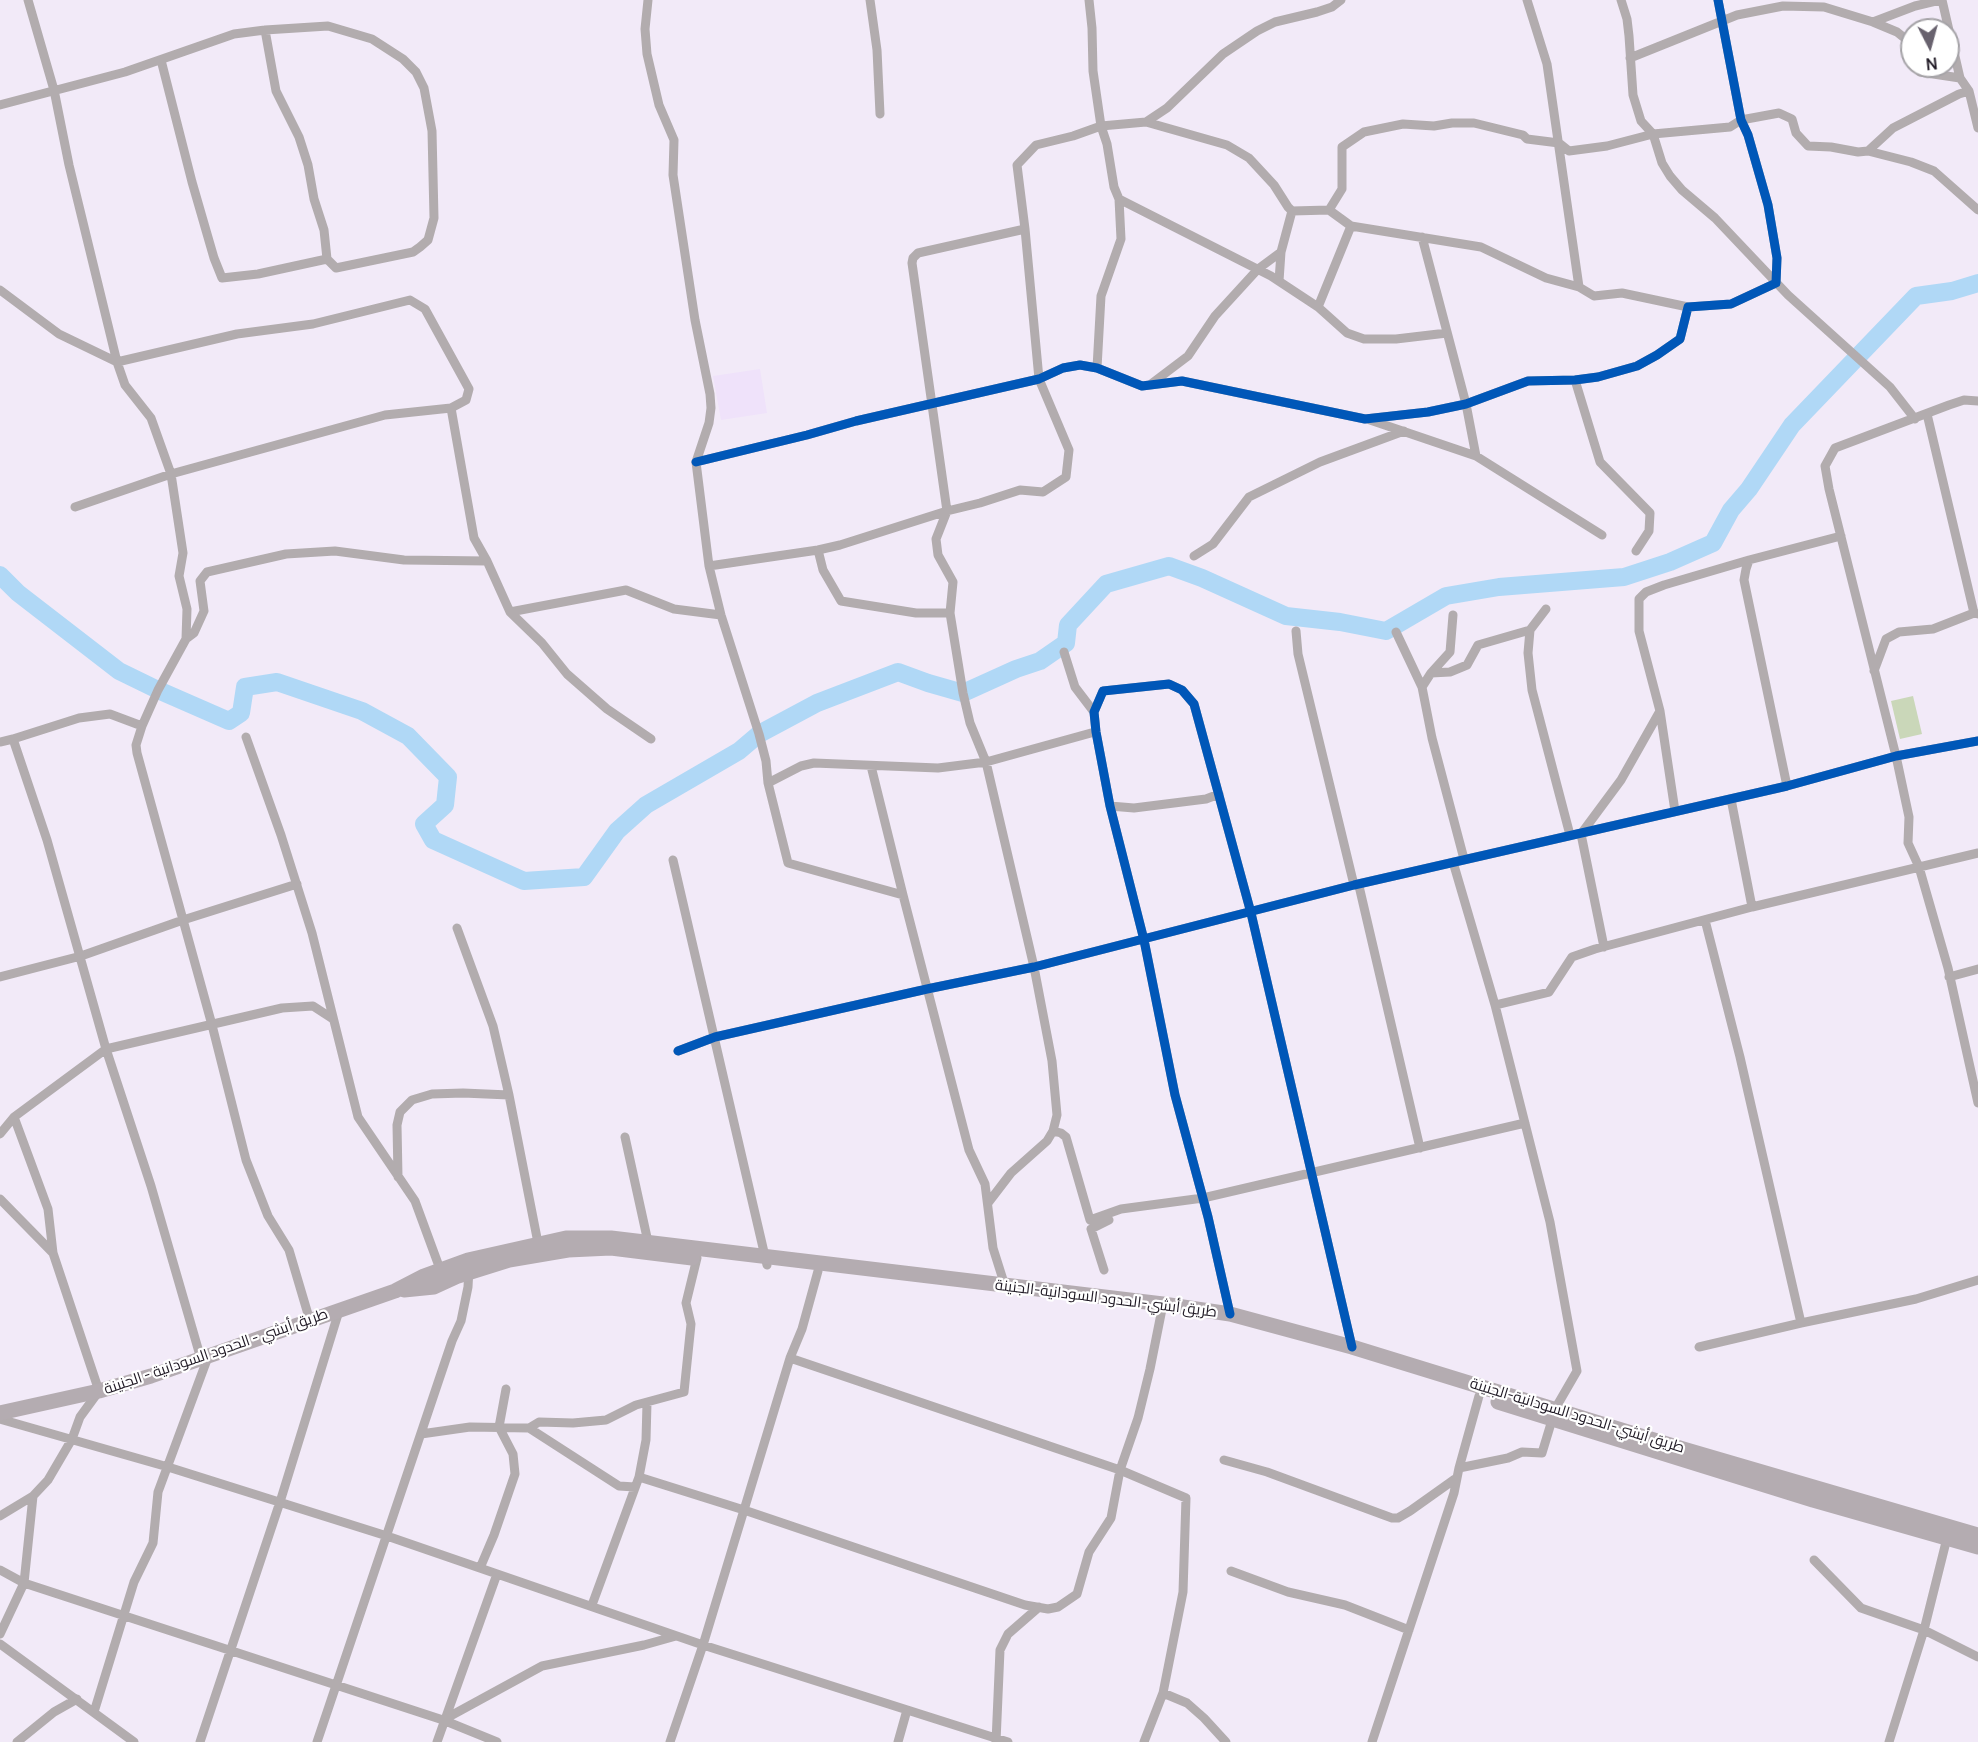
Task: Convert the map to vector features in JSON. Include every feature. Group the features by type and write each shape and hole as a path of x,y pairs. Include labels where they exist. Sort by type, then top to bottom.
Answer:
{"highway":[{"name":"طريق أبشي-الحدود السودانية-الجنينة","path":"395,1291 440,1269 469,1266 566,1238 585,1237 648,1242 766,1261 820,1262 1005,1286 1080,1299 1230,1314 1273,1330 1352,1347 1553,1415 1683,1449 1948,1533 1978,1535"},
{"path":"539,1247 611,1248 697,1258 766,1261 818,1271 1080,1299"},
{"path":"395,1291 434,1287 469,1266"},
{"name":"طريق أبشي - الحدود السودانية - الجنينة","path":"0,1413 99,1392 395,1291"},
{"path":"1162,1308 1231,1324 1273,1330 1479,1396 1553,1415"},
{"path":"1948,1533 1978,1547"}],"street":[{"path":"28,0 54,90 69,165 117,362 125,385 151,418 171,474 183,553 179,576 186,609 186,639"},
{"path":"648,0 645,29 647,54 659,105 674,140 673,175 694,320 710,394 708,423 696,462 709,566 759,734 766,761 768,783 788,863 903,895"},
{"path":"870,0 877,50 880,114"},
{"path":"1089,0 1093,71 1101,126 1107,144 1114,187 1119,199 1121,239 1101,296 1097,368"},
{"path":"1146,122 1167,108 1223,54 1257,31 1275,22 1332,7 1341,0"},
{"path":"1527,0 1547,64 1579,287"},
{"path":"1621,0 1627,19 1633,95 1641,121 1653,134 1662,163 1670,176 1682,190 1715,218 1776,283 1890,387 1915,419"},
{"path":"1718,0 1741,120 1748,135 1768,205 1777,258 1776,283"},
{"path":"1873,22 1915,6 1941,0 1945,18"},
{"path":"1630,58 1737,15 1783,6 1824,7 1873,22 1900,34"},
{"path":"0,105 125,72 234,34 265,30 328,26 372,39 403,59 416,72 424,88 432,131 434,226 428,240 413,252 336,268 327,259 324,230 314,200 308,165 299,137 276,91 265,30"},
{"path":"161,60 192,182 222,278 258,274 327,259"},
{"path":"1960,78 1975,102 1978,128"},
{"path":"1868,151 1893,128 1969,91"},
{"path":"1329,210 1342,189 1341,147 1364,132 1403,124 1434,126 1474,123 1523,135 1527,139 1559,143 1569,151 1607,146 1653,134 1730,127 1741,120 1779,113 1792,118 1796,133 1808,146 1858,152 1868,151 1911,162 1934,171 1978,210"},
{"path":"709,566 840,545 1020,490 1043,492 1066,477 1069,450 1039,380 1017,165 1036,145 1101,126 1146,122 1227,145 1249,158 1274,185 1293,211"},
{"path":"1119,199 1280,281 1318,307 1347,333 1364,339 1396,339 1447,333"},
{"path":"1293,211 1329,210 1351,226 1481,247 1546,278 1579,287 1594,296 1622,293 1688,307 1731,304 1776,283"},
{"path":"1280,281 1281,252 1293,211"},
{"path":"1318,307 1351,226"},
{"path":"988,1203 1011,1173 1047,1141 1058,1115 1052,1061 1034,967 986,762 970,723 963,693 950,613 953,582 938,555 936,539 947,511 912,264 913,258 918,253 1025,229"},
{"path":"1422,237 1466,404 1476,456"},
{"path":"1149,386 1188,356 1215,316 1258,269 1281,252"},
{"path":"0,290 59,334 117,362 237,334 313,324 410,300 425,309 469,389 466,400 451,408 385,415 171,474 75,507"},
{"path":"1365,419 1428,412 1466,404 1528,381 1575,381 1637,366 1680,339 1688,307"},
{"path":"696,462 856,421 1039,380 1063,368 1080,366 1097,368 1142,386 1182,381 1365,419 1404,431 1476,456 1602,536"},
{"path":"1575,381 1600,462 1650,513 1649,531 1636,551"},
{"path":"1978,401 1964,400 1835,448 1825,466 1896,756 1909,817 1908,843 1919,867 1949,977 1978,1102"},
{"path":"451,408 474,538 510,612 542,643 567,674 606,709 651,739"},
{"path":"1874,671 1886,639 1899,632 1933,629 1976,613 1928,414"},
{"path":"1194,556 1213,544 1249,497 1320,462 1404,431"},
{"path":"1675,812 1660,711 1639,631 1639,599 1646,592 1664,585 1749,560 1841,537"},
{"path":"310,1321 289,1250 268,1216 246,1160 212,1025 136,753 136,745 158,690 186,639 194,633 204,611 200,580 207,572 286,554 335,550 404,560 487,561"},
{"path":"818,550 823,570 842,602 916,613 950,613"},
{"path":"1749,560 1744,580 1787,786"},
{"path":"510,612 626,590 674,609 722,615"},
{"path":"1546,609 1530,630 1528,653 1532,690 1570,835"},
{"path":"1422,687 1450,652 1453,615"},
{"path":"1431,673 1450,672 1467,665 1478,645 1530,630"},
{"path":"1296,631 1298,654 1357,885 1420,1148"},
{"path":"1396,632 1422,687 1432,738 1464,860"},
{"path":"1064,652 1075,687 1094,712"},
{"path":"1230,1314 1203,1198 1175,1095 1144,940 1110,806 1094,712 1103,691 1169,684 1182,690 1194,704 1251,913 1352,1347"},
{"path":"1604,947 1581,834 1621,780 1660,711"},
{"path":"0,742 79,718 110,714 142,726"},
{"path":"768,783 801,766 814,764 938,768 986,762 1090,733"},
{"path":"246,737 312,933 358,1117 415,1201 440,1269"},
{"path":"13,739 47,840 106,1049 204,1358 158,1492 153,1543 134,1582 94,1712"},
{"path":"678,1051 716,1037 1034,967 1453,862 1787,786 1896,756 1978,741"},
{"path":"871,766 969,1150 985,1184 993,1248 1005,1286"},
{"path":"1110,806 1134,808 1206,799 1219,794"},
{"path":"1731,799 1752,907"},
{"path":"1495,1005 1549,992 1572,957 1752,907 1978,853"},
{"path":"673,860 716,1037 766,1261"},
{"path":"1453,862 1495,1005 1550,1222 1577,1371 1553,1415 1542,1453 1522,1452 1508,1458 1459,1468"},
{"path":"0,977 81,956 183,920 297,884"},
{"path":"1705,920 1740,1057 1801,1323"},
{"path":"456,927 493,1026 539,1247"},
{"path":"1949,977 1978,969"},
{"path":"0,1134 14,1117 106,1049 282,1008 313,1005 333,1019"},
{"path":"398,1179 397,1125 400,1112 412,1100 432,1094 509,1095"},
{"path":"0,1516 33,1496 48,1480 72,1439 80,1418 99,1392 53,1253 48,1209 14,1117"},
{"path":"1053,1131 1066,1137 1090,1220 1120,1209 1203,1198 1525,1123"},
{"path":"625,1137 648,1242"},
{"path":"0,1199 53,1253"},
{"path":"1104,1270 1091,1228 1157,1204"},
{"path":"528,1428 539,1422 573,1423 606,1420 636,1405 684,1392 691,1324 686,1303 697,1258"},
{"path":"317,1742 452,1341 461,1321 469,1266"},
{"path":"670,1742 703,1645 818,1271"},
{"path":"1699,1347 1916,1299 1978,1280"},
{"path":"639,1477 1025,1605 1047,1609 1058,1607 1077,1594 1089,1552 1111,1518 1120,1470 1138,1418 1162,1308"},
{"path":"200,1742 280,1502 339,1311"},
{"path":"790,1358 1120,1470 1187,1500 1183,1592 1163,1692 1144,1742"},
{"path":"480,1568 515,1474 513,1454 499,1427 506,1389"},
{"path":"1372,1742 1454,1492 1455,1479 1479,1396"},
{"path":"592,1605 639,1477 646,1440 647,1402"},
{"path":"0,1419 168,1467 387,1536 703,1645 1008,1742"},
{"path":"421,1434 470,1427 528,1428 619,1486 635,1487"},
{"path":"1224,1460 1267,1472 1392,1518 1398,1518 1410,1511 1455,1479"},
{"path":"0,1634 24,1583 33,1496"},
{"path":"1889,1742 1924,1630 1948,1533"},
{"path":"1814,1560 1861,1608 1924,1630 1978,1657"},
{"path":"0,1570 24,1583 443,1720 497,1742"},
{"path":"1231,1571 1288,1592 1346,1605 1409,1630"},
{"path":"436,1742 497,1574"},
{"path":"996,1740 1000,1650 1008,1634 1039,1607"},
{"path":"443,1720 542,1666 677,1636"},
{"path":"0,1644 134,1742"},
{"path":"1163,1692 1187,1703 1226,1742"},
{"path":"17,1742 54,1712 77,1699"},
{"path":"897,1742 907,1710"}],"shaded area":[{"path":"760,369 767,413 721,420 713,376"}],"green space":[{"path":"1913,696 1922,734 1900,739 1891,701"}],"waterway":[{"path":"0,575 18,593 119,671 229,721 241,713 245,687 277,682 362,711 408,736 448,777 445,805 424,824 433,840 524,881 584,877 617,831 646,805 739,751 759,734 817,703 898,672 963,693 1016,669 1040,661 1066,643 1068,625 1106,584 1169,566 1202,578 1286,616 1340,622 1386,631 1446,596 1499,587 1624,577 1670,562 1713,543 1731,510 1749,489 1792,425 1916,296 1952,291 1978,283"}],"cycle path":[{"path":"696,462 856,421 1039,379 1063,368 1080,365 1097,368 1142,386 1182,381 1365,419 1428,412 1466,404 1528,381 1598,377 1637,366 1680,339 1688,307 1731,304 1776,283 1777,258 1768,205 1748,135 1741,120 1718,0"},
{"path":"1230,1314 1208,1217 1175,1095 1144,940 1110,806 1094,712 1103,691 1169,684 1182,690 1194,704 1251,913 1352,1347"},
{"path":"678,1051 715,1037 1034,967 1354,885 1787,786 1896,756 1978,741"}]}
